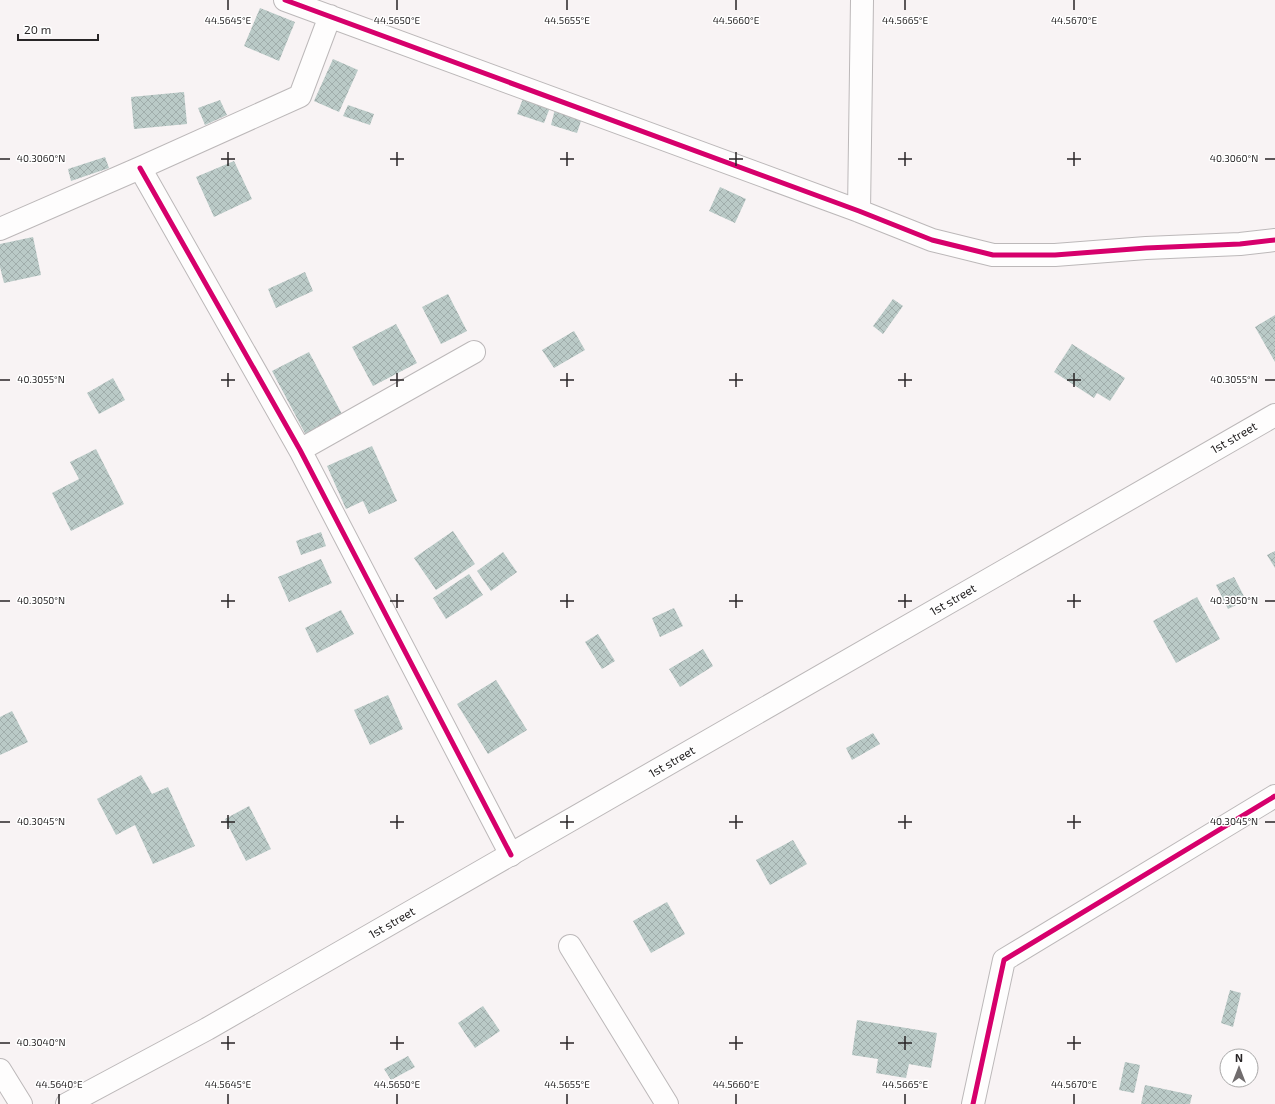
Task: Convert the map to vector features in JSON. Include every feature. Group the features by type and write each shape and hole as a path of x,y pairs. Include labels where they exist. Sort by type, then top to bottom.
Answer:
{"street":[{"path":"285,0 859,211 932,240 993,255 1055,255 1146,248 1240,244 1275,240"},
{"path":"859,211 862,0"},
{"path":"0,229 300,96 330,16"},
{"path":"140,168 300,450 511,855"},
{"path":"300,450 474,352"},
{"name":"1st street","path":"67,1104 207,1029 1275,415"},
{"path":"973,1104 1004,960 1275,796"},
{"path":"570,946 667,1104"},
{"path":"0,1070 21,1104"}],"building":[{"path":"260,8 295,22 279,61 244,46"},
{"path":"333,59 358,70 339,112 314,101"},
{"path":"184,92 187,124 134,129 131,97"},
{"path":"524,96 551,105 544,123 517,114"},
{"path":"220,100 227,115 205,125 198,108"},
{"path":"348,105 374,114 370,125 343,116"},
{"path":"555,109 582,118 577,133 551,125"},
{"path":"105,157 109,168 71,181 68,169"},
{"path":"234,161 252,199 214,217 196,177"},
{"path":"720,187 746,199 735,223 709,211"},
{"path":"33,237 41,275 4,283 0,267 0,244"},
{"path":"305,272 313,291 276,308 268,289"},
{"path":"448,294 467,331 441,344 422,307"},
{"path":"893,299 903,306 883,334 873,326"},
{"path":"1275,315 1275,362 1255,327"},
{"path":"396,324 417,363 373,386 352,347"},
{"path":"574,331 585,350 554,368 542,350"},
{"path":"1072,344 1125,378 1110,401 1097,393 1094,398 1054,372"},
{"path":"309,352 344,418 307,437 272,371"},
{"path":"113,378 125,400 99,414 87,393"},
{"path":"372,446 397,501 369,514 363,501 346,509 327,466"},
{"path":"96,449 124,504 71,531 52,493 79,479 70,462"},
{"path":"453,531 475,564 436,590 414,558"},
{"path":"321,532 326,546 301,555 296,541"},
{"path":"1275,551 1275,568 1267,555"},
{"path":"503,552 517,572 491,591 477,571"},
{"path":"321,559 332,583 289,602 278,577"},
{"path":"469,574 483,595 446,619 433,598"},
{"path":"1234,577 1246,600 1228,609 1216,585"},
{"path":"1197,597 1220,639 1176,663 1153,621"},
{"path":"674,608 683,626 660,637 652,618"},
{"path":"341,610 354,634 317,653 305,628"},
{"path":"598,634 615,661 602,669 585,642"},
{"path":"703,649 713,666 680,687 669,669"},
{"path":"496,680 527,730 488,754 457,704"},
{"path":"388,695 403,729 370,745 354,710"},
{"path":"12,711 28,742 0,755 0,717"},
{"path":"873,733 880,744 852,760 846,748"},
{"path":"141,775 152,794 168,787 195,846 153,864 135,825 116,835 97,799"},
{"path":"249,806 271,849 246,861 225,819"},
{"path":"793,840 807,864 770,885 756,860"},
{"path":"667,902 685,934 651,953 633,921"},
{"path":"1230,990 1241,993 1233,1027 1221,1023"},
{"path":"483,1006 500,1031 475,1048 458,1023"},
{"path":"857,1020 937,1033 931,1068 909,1064 906,1078 876,1073 878,1059 852,1055"},
{"path":"408,1056 415,1067 391,1080 384,1069"},
{"path":"1125,1062 1140,1065 1134,1093 1119,1090"},
{"path":"1145,1085 1192,1095 1190,1104 1141,1104"}],"cycle path":[{"path":"285,0 859,211 932,240 993,255 1055,255 1146,248 1240,244 1275,240"},
{"path":"140,168 300,450 511,855"},
{"path":"973,1104 1004,960 1275,796"}]}
